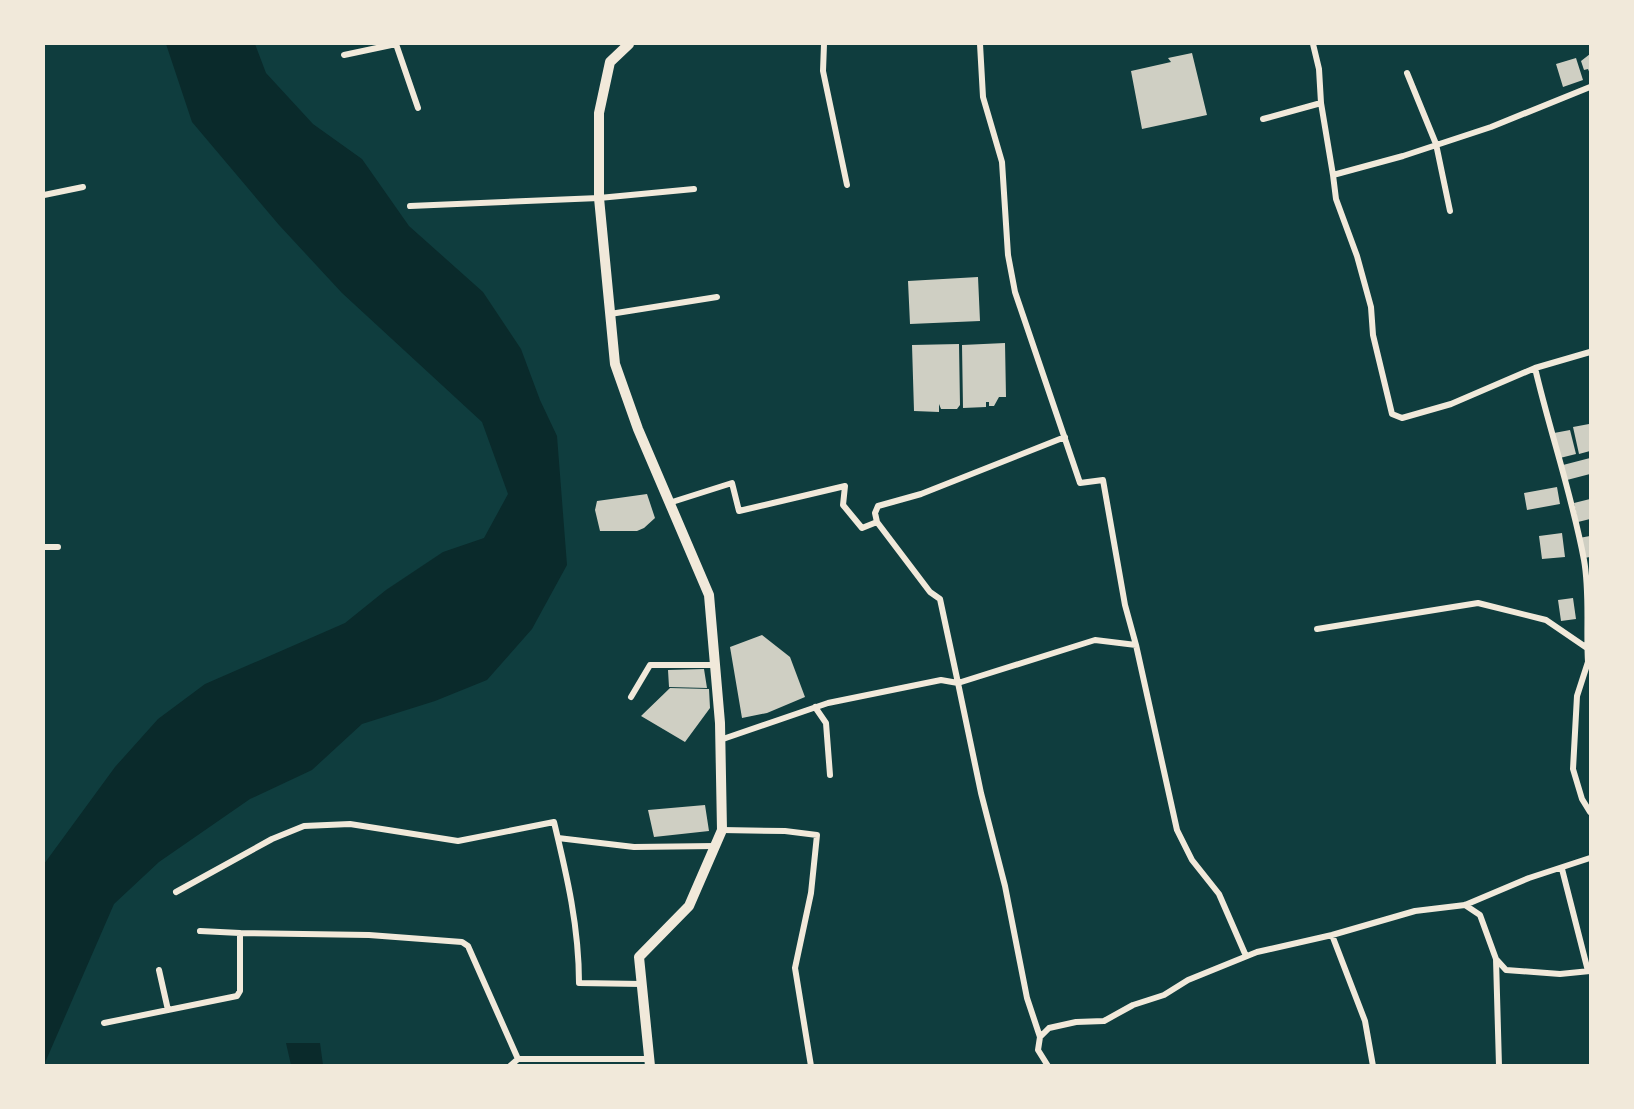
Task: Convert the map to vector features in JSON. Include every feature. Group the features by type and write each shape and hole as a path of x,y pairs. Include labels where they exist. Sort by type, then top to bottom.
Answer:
{"street":[{"path":"344,55 396,44 418,108"},
{"path":"510,1065 518,1059 650,1062 639,957 689,906 722,830 720,740 709,595 638,429 615,364 599,198 599,113 610,62 629,44"},
{"path":"824,44 823,72 847,185"},
{"path":"980,44 983,97 1002,162 1008,255 1015,292 1080,483 1102,480 1125,605 1177,830 1192,860 1219,894 1246,956"},
{"path":"1313,44 1319,69 1321,103 1336,199 1358,256 1371,307 1373,335 1392,414 1402,418 1451,404 1535,368 1590,352"},
{"path":"1407,74 1436,144 1450,211"},
{"path":"1333,175 1403,156 1491,127 1590,87"},
{"path":"1263,119 1321,103"},
{"path":"44,195 83,187"},
{"path":"410,206 599,198 694,189"},
{"path":"610,314 717,297"},
{"path":"1535,368 1552,442 1568,487 1584,563 1589,662 1577,696 1573,769 1582,800 1590,812"},
{"path":"1048,1065 1038,1050 1040,1037 1027,998 1005,886 981,793 940,599 930,592 877,522 878,506 921,494 1065,436"},
{"path":"669,503 732,483 739,511 845,486 843,505 862,528 877,522"},
{"path":"44,547 58,547"},
{"path":"1317,629 1478,603 1546,620 1587,648"},
{"path":"720,740 815,707 885,689 941,680 958,683 1095,640 1136,645"},
{"path":"631,697 650,665 715,665"},
{"path":"815,707 826,723 830,775"},
{"path":"176,892 272,839 315,824 350,824 459,841 554,822 577,925 579,983 642,984"},
{"path":"722,830 785,831 817,835 811,893 795,968 811,1065"},
{"path":"558,838 634,847 715,846"},
{"path":"1040,1037 1049,1028 1076,1022 1104,1021 1133,1005 1164,995 1188,980 1246,956 1332,935 1415,911 1465,904 1529,878 1590,858"},
{"path":"1496,959 1506,970 1560,974 1589,971 1562,869"},
{"path":"1465,904 1480,915 1496,959 1499,1065"},
{"path":"200,931 369,935 465,943 518,1059"},
{"path":"104,1023 239,994 240,933"},
{"path":"1332,935 1365,1021 1373,1065"},
{"path":"159,970 168,1010"}],"water":[{"path":"166,44 255,44 266,73 313,124 362,159 409,226 483,292 521,349 540,400 557,436 567,565 532,629 487,680 435,701 362,724 312,770 250,799 159,862 114,904 44,1065 44,864 115,767 158,719 205,684 345,623 386,590 443,552 484,538 508,494 482,422 342,293 279,225 192,122"},
{"path":"286,1043 320,1043 323,1065 291,1065"}],"building":[{"path":"1192,53 1207,115 1142,129 1131,71 1171,62 1168,58"},
{"path":"1590,54 1590,74 1588,69 1584,70 1581,61"},
{"path":"1576,58 1583,80 1563,87 1556,64"},
{"path":"978,277 980,321 910,324 908,281"},
{"path":"1005,343 1006,397 999,397 994,406 989,406 989,402 986,402 986,407 963,408 962,345"},
{"path":"959,344 960,405 957,409 941,409 939,404 939,412 914,411 912,345"},
{"path":"1589,424 1590,451 1579,454 1573,427"},
{"path":"1570,430 1576,454 1560,458 1554,433"},
{"path":"1590,458 1590,474 1567,480 1563,465"},
{"path":"1557,487 1560,504 1527,510 1524,493"},
{"path":"647,494 655,518 644,528 637,531 600,531 595,510 597,501"},
{"path":"1590,499 1590,519 1578,522 1574,503"},
{"path":"1562,533 1565,557 1542,559 1539,536"},
{"path":"1590,536 1590,557 1584,558 1579,538"},
{"path":"1573,598 1576,619 1561,621 1558,600"},
{"path":"762,635 790,657 805,697 767,713 742,718 730,647"},
{"path":"704,669 707,688 669,687 668,670"},
{"path":"670,688 709,689 710,708 685,742 641,716"},
{"path":"705,805 709,831 654,837 648,810"}]}
